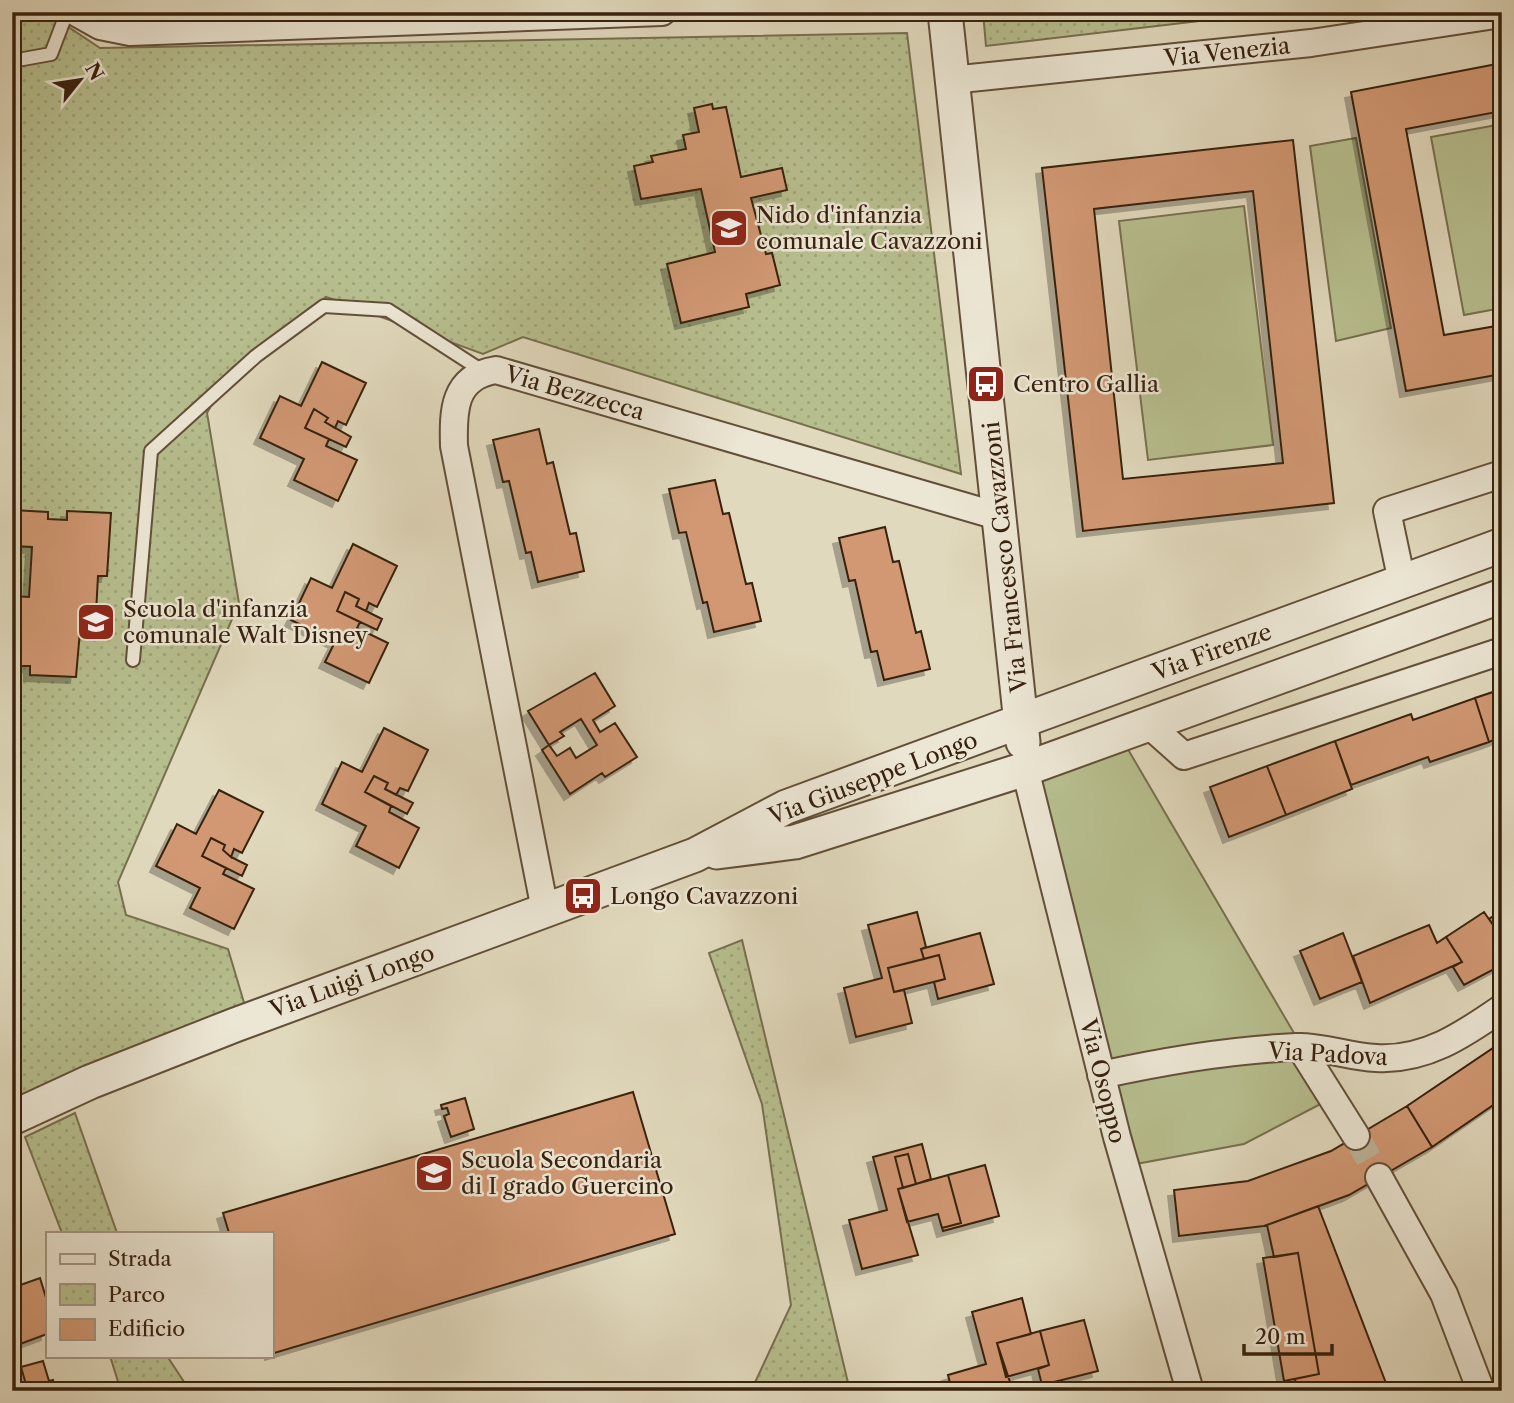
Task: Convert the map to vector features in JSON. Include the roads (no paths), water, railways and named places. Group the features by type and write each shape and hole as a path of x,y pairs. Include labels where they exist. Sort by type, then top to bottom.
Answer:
{"street":[{"path":"75,12 100,26 130,32 662,12"},
{"name":"Via Francesco Cavazzoni","path":"945,12 1001,517 1025,769"},
{"name":"Via Venezia","path":"951,80 1311,43 1502,14"},
{"name":"Via Bezzecca","path":"545,909 454,446 453,412 460,391 484,372 496,370 1001,517"},
{"path":"1402,582 1387,511 1502,474"},
{"name":"Via Firenze","path":"1022,722 1502,545"},
{"name":"Via Firenze","path":"1025,769 1502,596"},
{"path":"1147,723 1184,756 1502,651"},
{"name":"Via Giuseppe Longo","path":"695,855 786,807 1022,722"},
{"name":"Via Giuseppe Longo","path":"695,855 795,842 1025,769"},
{"name":"Via Osoppo","path":"1025,769 1101,1076 1190,1391"},
{"name":"Via Luigi Longo","path":"12,1118 90,1082 235,1025 695,855"},
{"name":"Via Padova","path":"1101,1076 1254,1050 1300,1047 1376,1058 1409,1057 1439,1048 1502,1009"},
{"path":"1300,1047 1356,1136"},
{"path":"1379,1177 1444,1294 1481,1391"}],"lane":[{"path":"12,61 51,54 67,12"},
{"path":"133,660 151,450 256,356 324,306 387,310 484,372"}],"tunnel":[{"path":"1356,1136 1379,1177"}],"place":[{"name":"Nido d'infanzia comunale Cavazzoni","path":"729,228"},
{"name":"Centro Gallia","path":"986,384"},
{"name":"Scuola d'infanzia comunale Walt Disney","path":"96,622"},
{"name":"Longo Cavazzoni","path":"583,896"},
{"name":"Scuola Secondaria di I grado Guercino","path":"434,1173"}]}
